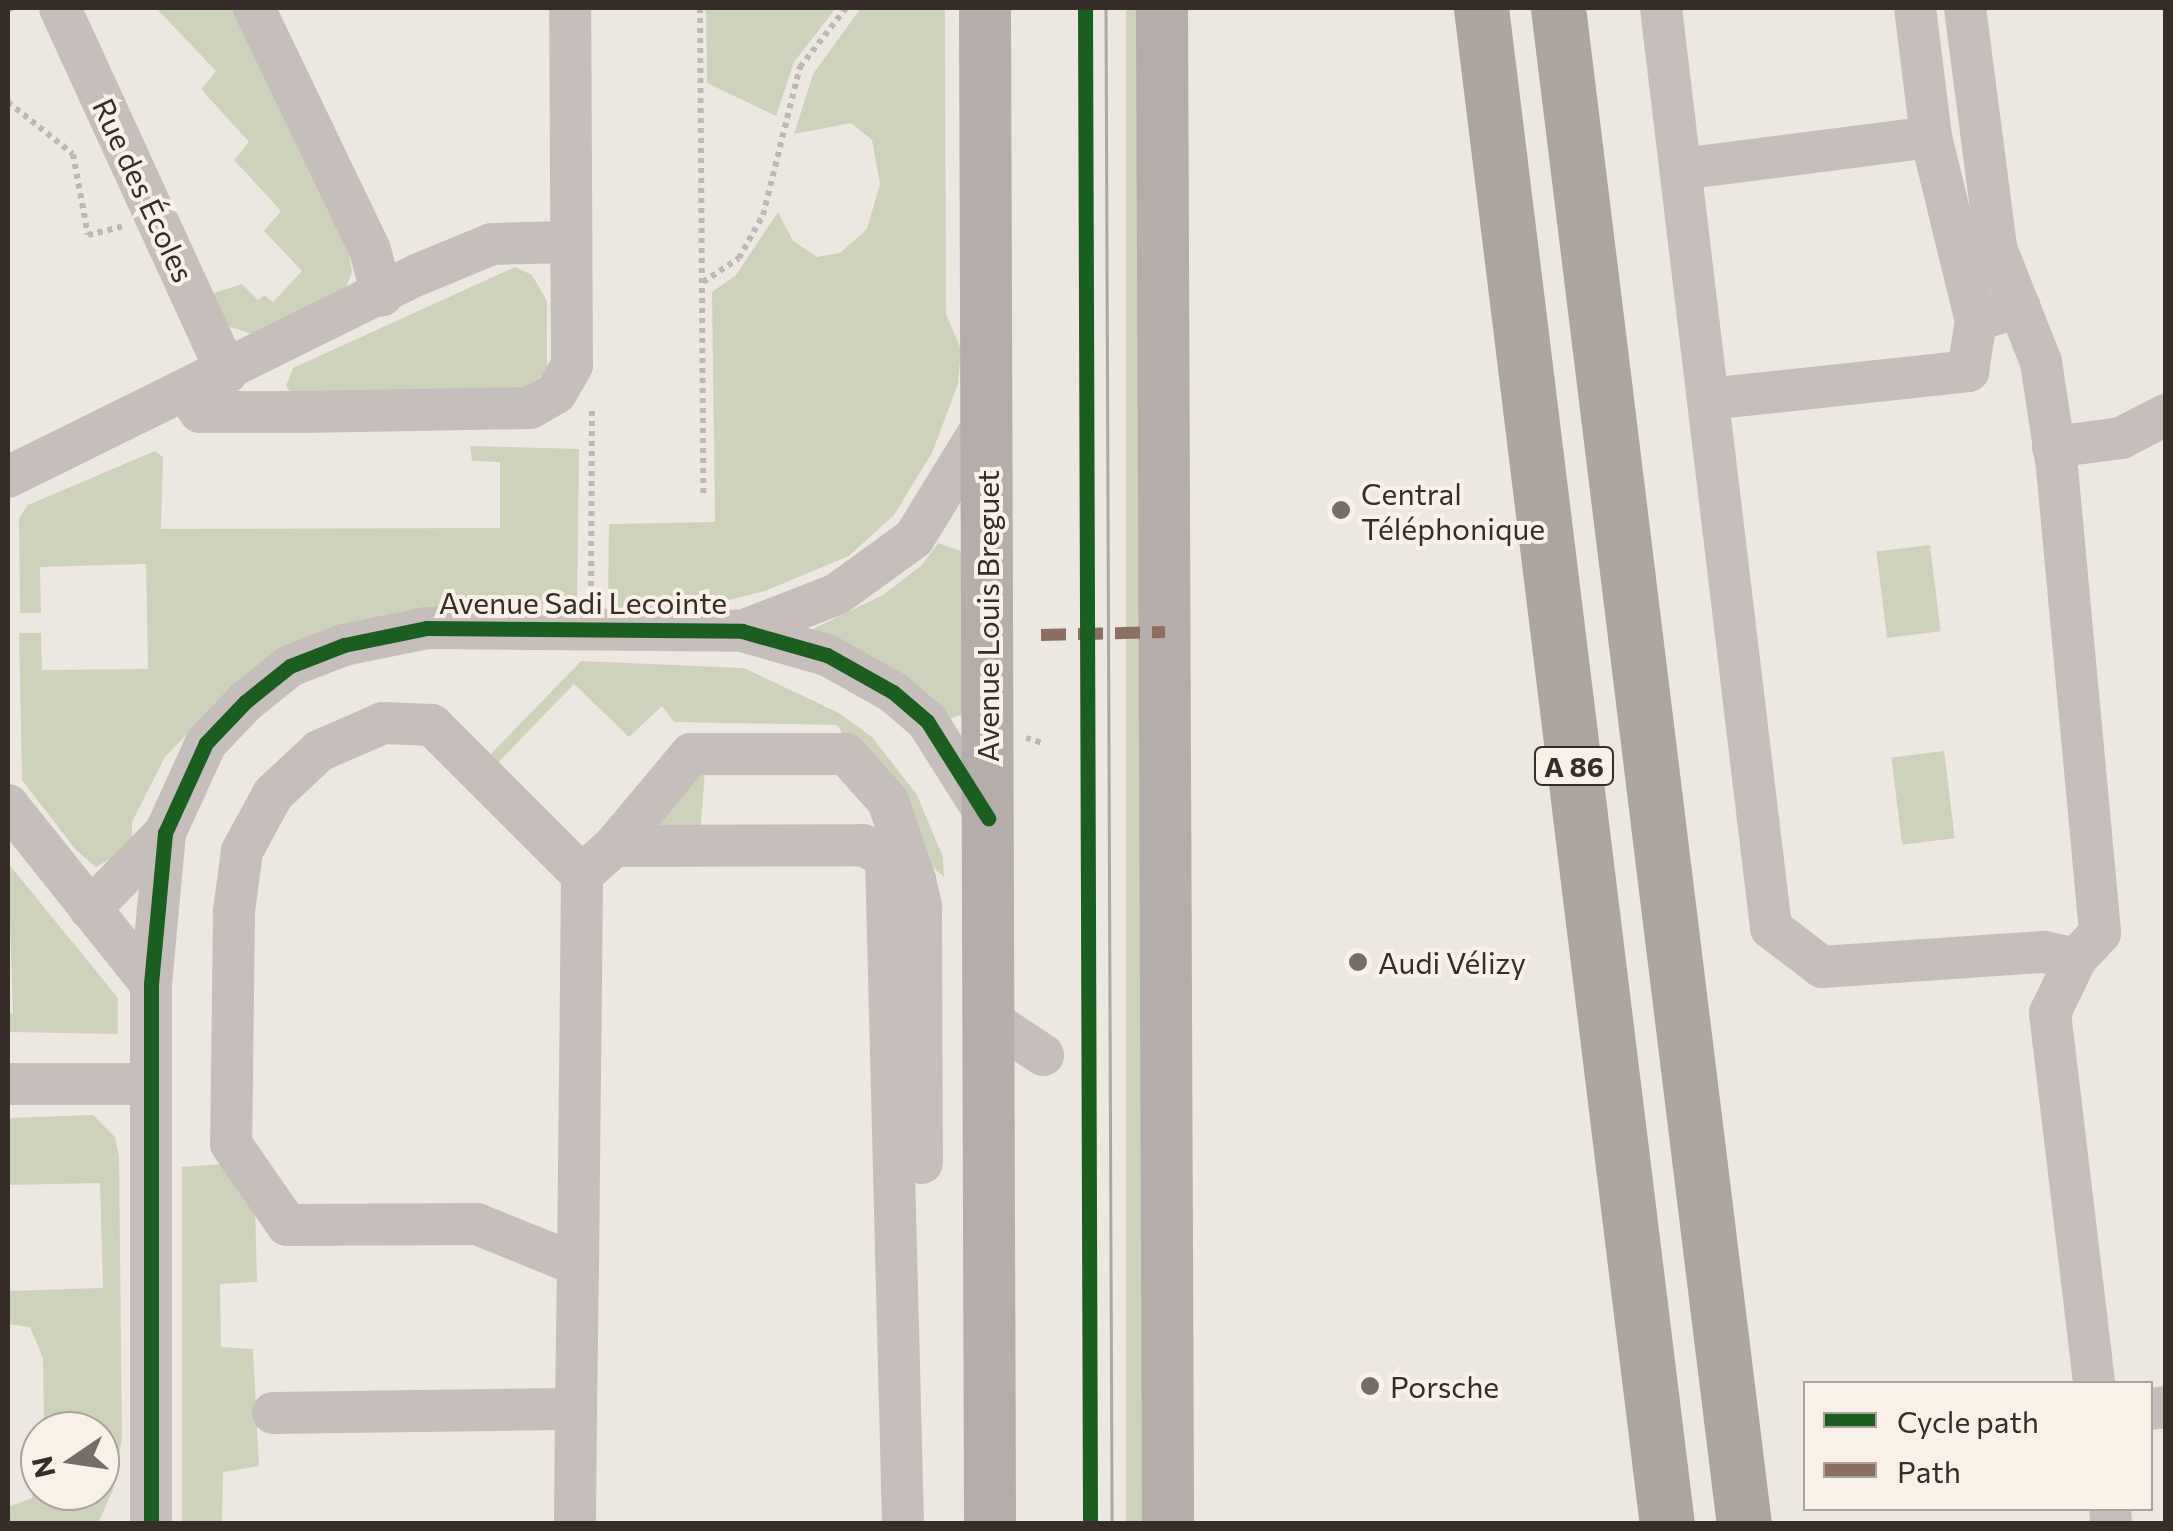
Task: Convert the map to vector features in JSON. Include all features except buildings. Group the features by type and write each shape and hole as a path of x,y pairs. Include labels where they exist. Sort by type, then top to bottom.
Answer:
{"highway":[{"name":"A 86","path":"1481,8 1668,1524"},
{"name":"A 86","path":"1558,8 1744,1524"}],"main road":[{"name":"Avenue Louis Breguet","path":"985,8 990,1524"},
{"path":"1162,8 1168,1524"}],"street":[{"name":"Rue des Écoles","path":"60,8 227,373"},
{"path":"254,8 370,250 382,294"},
{"path":"188,394 200,412 301,412 530,408 556,393 572,365 570,8"},
{"path":"1661,8 1771,928 1822,967 2044,952 2076,959"},
{"path":"1708,399 1968,371 1976,320 1931,137 1915,8"},
{"path":"1966,8 1996,248 2041,362 2054,447 2100,933 2076,959 2050,1014 2094,1381"},
{"path":"1681,169 1931,137"},
{"path":"8,477 188,394 382,294 492,244 570,242"},
{"path":"1976,320 2018,306"},
{"path":"2054,447 2121,438 2166,415"},
{"name":"Avenue Sadi Lecointe","path":"742,631 837,594 902,548 931,517 986,421"},
{"name":"Avenue Sadi Lecointe","path":"151,1524 151,984 166,833 206,743 290,666 344,645 427,628 742,631 827,655 893,692 927,721 988,818"},
{"path":"575,1524 576,1409 578,1265 582,876 432,725 382,723 318,751 273,794 242,851 233,930 231,1144 287,1226 477,1224 578,1265"},
{"path":"582,876 614,846 691,754 846,754 888,801 900,868 902,1524"},
{"path":"8,805 151,984"},
{"name":"Avenue Sadi Lecointe","path":"90,909 166,833"},
{"path":"614,846 863,845 900,868 921,907 924,1524"},
{"path":"989,1019 1042,1055"},
{"path":"8,1084 151,1084"},
{"path":"273,1412 576,1409"}],"path":[{"path":"700,8 703,496"},
{"path":"702,283 739,258 763,215 800,67 846,8"},
{"path":"8,102 73,154 88,236 120,227"},
{"path":"572,365 592,385 591,627"}],"green space":[{"path":"232,8 349,254 352,273 346,287 258,336 227,326 211,294 242,284 258,300 264,295 273,302 302,271 264,231 281,211 234,160 249,142 201,89 216,71 157,9"},
{"path":"706,8 836,8 794,62 776,116 707,83"},
{"path":"861,8 945,8 946,314 961,349 958,384 932,453 894,515 849,556 765,591 698,608 608,611 609,524 715,522 712,292 736,275 778,212 793,241 817,257 840,253 867,229 880,184 872,140 851,123 794,134 813,74"},
{"path":"1126,8 1144,8 1144,1523 1126,1523"},
{"path":"515,267 532,275 547,301 547,371 524,390 291,393 286,386 293,368"},
{"path":"470,446 579,449 577,614 230,689 165,757 132,822 132,846 96,867 76,850 22,780 19,633 41,633 42,670 148,669 146,564 40,567 41,613 20,613 19,518 28,505 155,451 163,457 161,529 500,528 500,462 472,461"},
{"path":"938,543 964,552 964,714 943,721 813,629 883,595 922,565"},
{"path":"1930,545 1941,631 1887,638 1876,552"},
{"path":"581,661 744,668 839,713 872,737 917,795 943,857 944,877 928,863 837,725 674,722 662,706 629,737 574,684 488,773 481,764"},
{"path":"1944,751 1955,838 1902,845 1891,757"},
{"path":"705,769 701,826 656,826"},
{"path":"8,863 118,998 118,1034 8,1032 8,1014 13,1013"},
{"path":"93,1115 115,1137 119,1156 122,1439 120,1450 120,1411 44,1411 43,1358 30,1327 8,1324 8,1291 103,1288 100,1183 8,1185 8,1118"},
{"path":"221,1164 255,1203 257,1282 220,1284 221,1347 253,1349 259,1466 223,1472 222,1523 182,1523 182,1167"},
{"path":"20,1502 20,1511 103,1511 98,1523 8,1523 8,1507"}],"tram line":[{"path":"1106,8 1112,1524"}],"marked path":[{"path":"1041,635 1165,632"}],"cycle path":[{"path":"1085,8 1090,1524"},
{"path":"151,1524 151,984 165,833 206,743 245,702 290,666 344,645 427,628 742,631 827,655 893,692 927,721 988,818"}],"place":[{"name":"Central Téléphonique","path":"1341,510"},
{"name":"Audi Vélizy","path":"1358,962"},
{"name":"Porsche","path":"1370,1386"}]}
